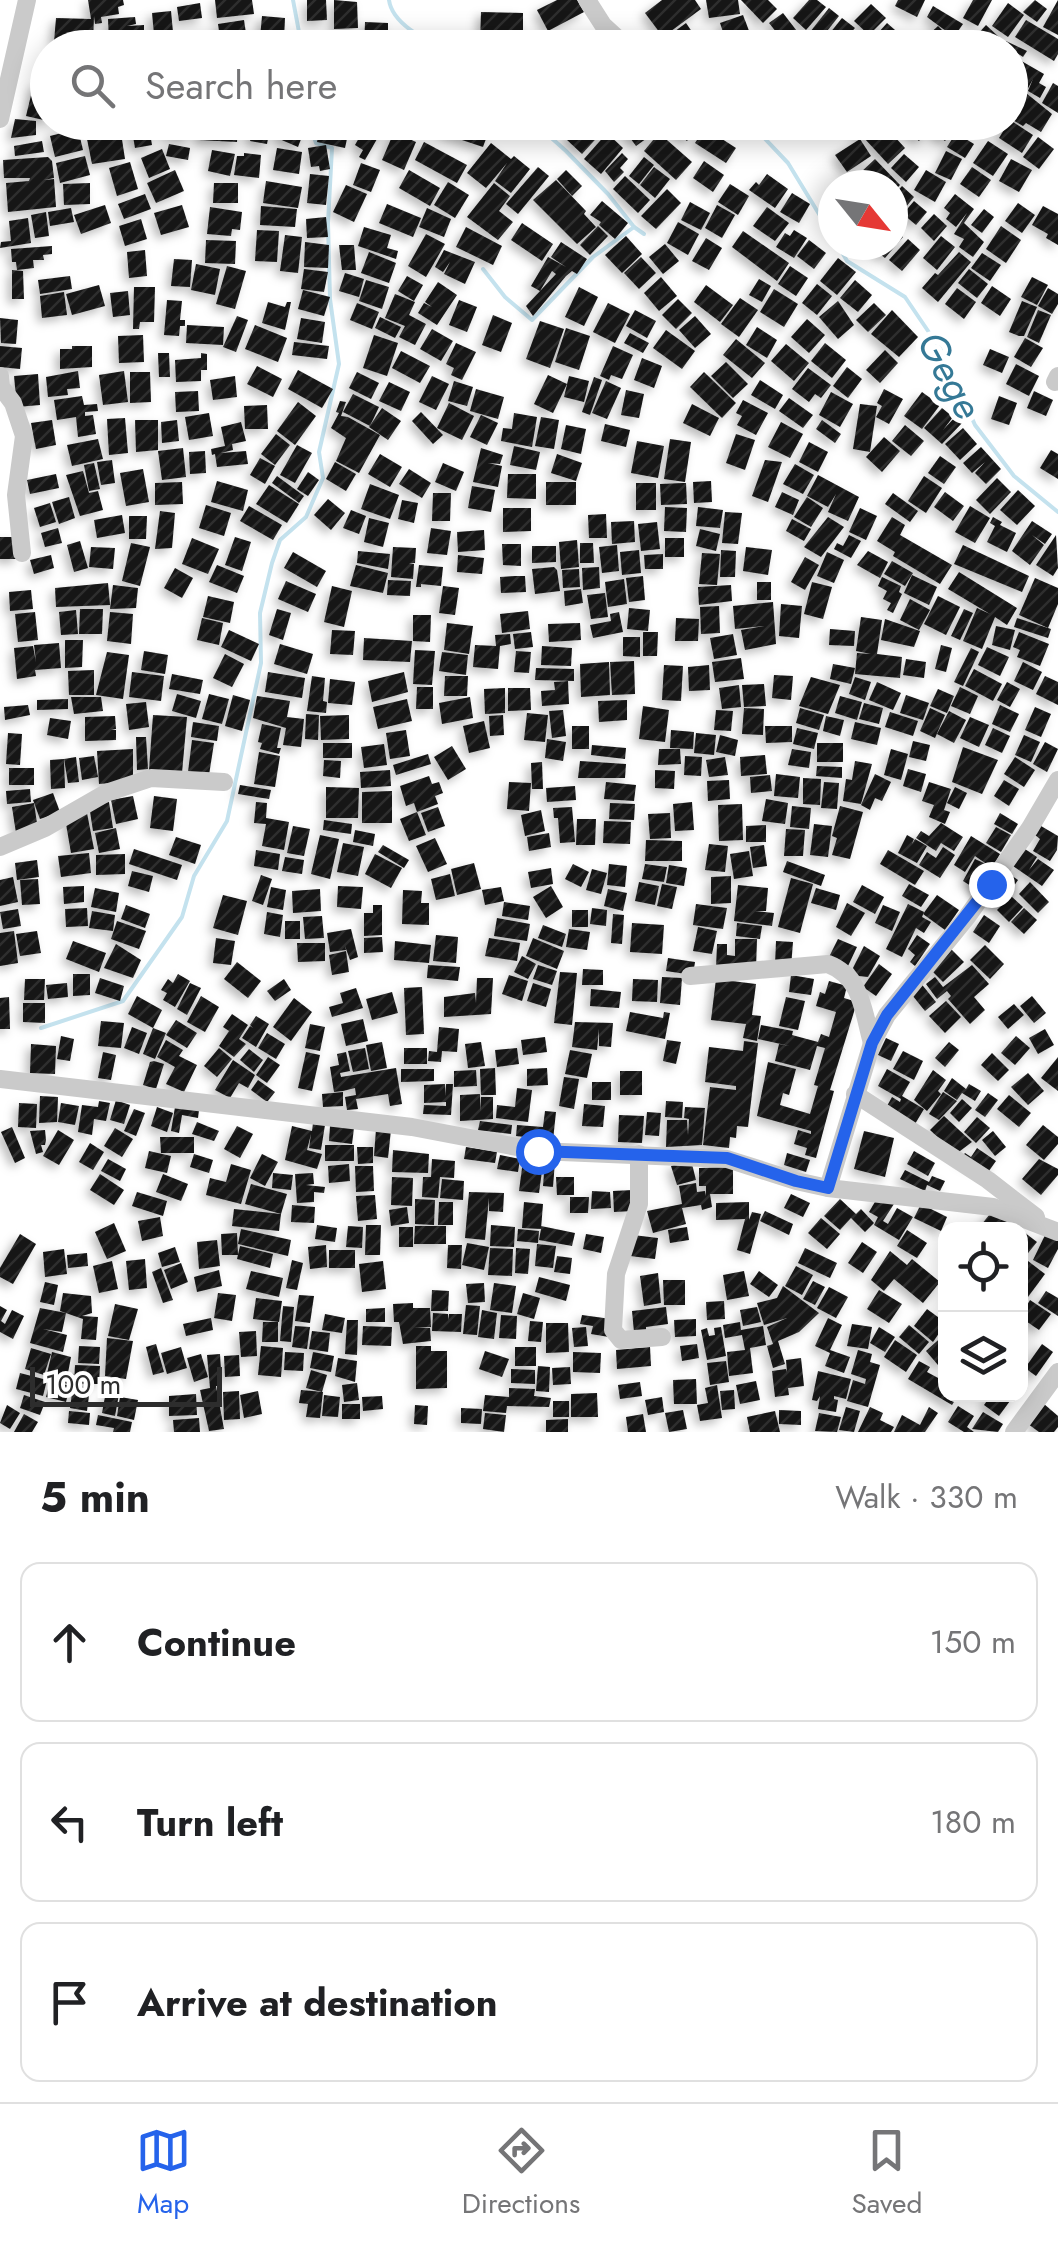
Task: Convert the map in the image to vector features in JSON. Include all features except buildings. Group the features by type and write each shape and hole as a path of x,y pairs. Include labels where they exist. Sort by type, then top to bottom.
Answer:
{"street":[{"path":"0,119 27,0"},
{"path":"587,0 609,30"},
{"path":"0,376 1,387 14,403 24,436 16,495 22,553"},
{"path":"0,847 44,828 106,793 151,778 224,782"},
{"path":"828,1188 872,1043 887,1015 991,884 1058,780"},
{"path":"690,976 828,964 840,968 857,988 872,1043"},
{"path":"0,1079 412,1126 538,1151 727,1158 828,1188 992,1207 1055,1231"},
{"path":"855,1094 988,1180 1055,1231"},
{"path":"639,1154 639,1204 616,1274 613,1330 622,1340 662,1337"},
{"path":"1014,1432 1058,1372"}],"waterway":[{"path":"293,0 299,30"},
{"name":"Gege","path":"389,0 396,16 412,30"},
{"path":"41,1028 123,1001 182,917 194,876 227,821 261,663 260,613 272,563 280,540 306,517 323,478 319,452 339,364 330,299 328,223 332,148 315,140"},
{"path":"554,140 644,234"},
{"name":"Gege","path":"766,140 788,163 818,212"},
{"path":"483,269 505,297 532,320 593,257 634,227"},
{"name":"Gege","path":"846,260 905,297 943,353 975,425 1014,476 1058,512"}],"route":[{"path":"538,1151 727,1158 828,1188 872,1043 887,1015 991,884"}]}
